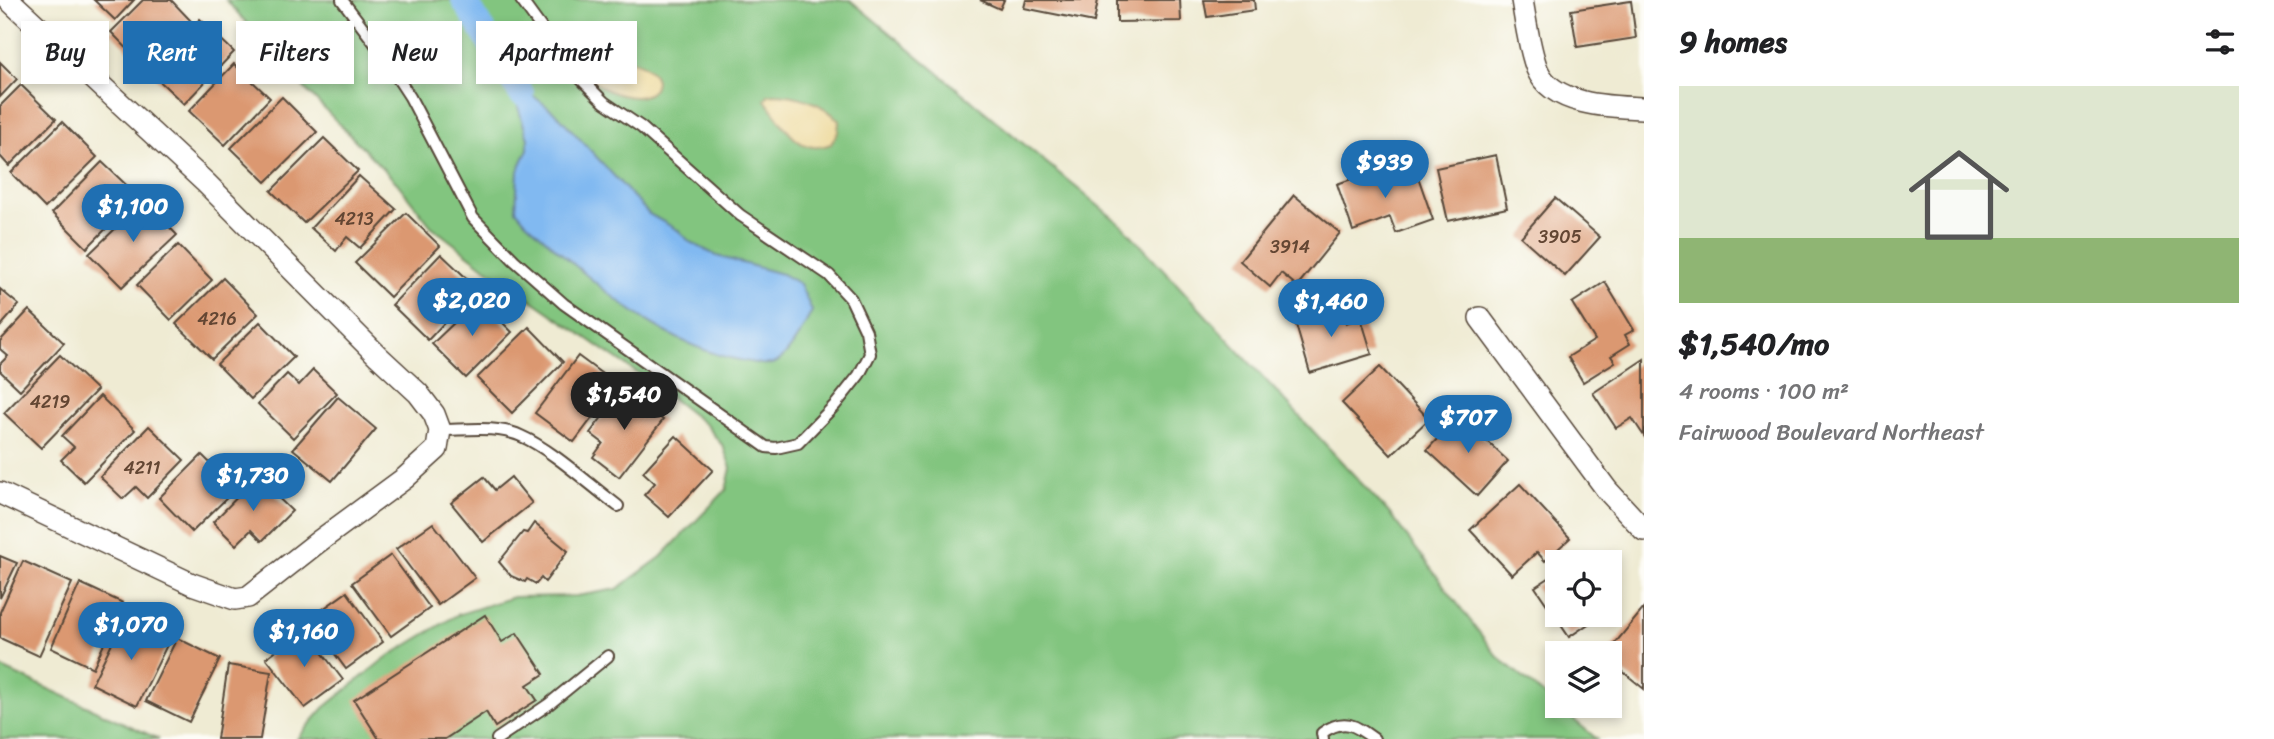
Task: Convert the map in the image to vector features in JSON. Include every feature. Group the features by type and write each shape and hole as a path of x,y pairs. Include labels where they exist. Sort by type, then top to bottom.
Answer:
{"street":[{"path":"0,493 192,584 235,599 248,597 405,478 437,449 440,430 434,414 418,393 206,183 9,0"},
{"path":"1522,0 1537,69 1548,86 1565,97 1615,107 1644,108"},
{"path":"1480,318 1607,489 1644,530"}],"lane":[{"path":"342,0 410,97 473,218 514,260 564,304 766,447 776,448 798,443 836,404 859,375 870,354 866,331 851,299 830,275 740,215 641,127 604,102 572,70 521,0"},
{"path":"440,430 489,430 521,436 547,452 618,506"},
{"path":"497,739 549,704 608,656"},
{"path":"1323,739 1322,733 1334,724 1354,725 1374,739"}],"green space":[{"path":"226,0 850,0 1124,227 1389,513 1497,656 1545,696 1545,718 1572,718 1597,739 297,739 324,708 384,659 457,615 513,597 577,596 617,589 661,557 726,490 731,468 723,446 706,425 653,384 484,267 431,226 397,183 301,84 354,84 354,21 245,21"},
{"path":"0,667 159,739 0,739"}],"sand":[{"path":"637,63 648,69 656,80 653,90 635,97 610,91 599,85 637,84"},
{"path":"768,95 809,101 833,115 839,121 838,132 831,144 809,146 792,136 765,100"}],"water":[{"path":"528,92 557,114 649,214 678,230 690,242 717,256 782,274 800,284 812,311 796,340 780,360 768,365 744,361 712,353 682,341 626,307 526,222 516,210 518,171 528,149 528,139 518,107 521,93"}],"building":[{"path":"94,0 134,0 115,20"},
{"path":"143,0 171,0 191,21 123,21 123,44 111,32"},
{"path":"980,0 1004,0 1000,9"},
{"path":"1026,0 1098,0 1094,22 1024,8"},
{"path":"1117,0 1180,0 1181,21 1117,22"},
{"path":"1204,0 1254,0 1255,10 1207,17"},
{"path":"1631,1 1636,38 1577,47 1571,10"},
{"path":"222,40 234,52 222,64"},
{"path":"0,62 17,79 0,97"},
{"path":"234,64 236,84 255,84 270,98 225,145 189,111 215,84 222,84 222,77"},
{"path":"163,84 203,84 184,104"},
{"path":"21,85 56,119 9,166 0,156 0,106"},
{"path":"282,97 317,132 266,182 231,148"},
{"path":"62,122 97,157 45,208 11,173"},
{"path":"324,138 358,171 304,223 271,191"},
{"path":"1496,155 1507,208 1448,221 1436,168"},
{"path":"102,162 138,196 87,248 52,213"},
{"path":"1393,165 1398,180 1417,174 1433,220 1396,233 1390,217 1353,231 1337,184"},
{"path":"359,176 396,209 360,248 347,237 336,251 311,228"},
{"path":"1294,195 1340,233 1297,286 1281,273 1270,287 1240,261"},
{"path":"1555,198 1600,237 1565,276 1521,237"},
{"path":"144,201 177,235 122,287 89,254"},
{"path":"406,213 440,246 390,297 355,263"},
{"path":"178,245 212,280 171,320 137,285"},
{"path":"441,254 477,288 428,340 392,305"},
{"path":"223,278 258,314 212,359 176,324"},
{"path":"1605,282 1634,330 1625,335 1630,344 1611,356 1615,362 1583,382 1568,357 1595,340 1572,303"},
{"path":"0,289 19,305 0,327"},
{"path":"479,299 512,332 466,378 432,344"},
{"path":"1340,305 1346,323 1361,318 1372,354 1310,373 1294,318"},
{"path":"29,310 64,343 20,390 0,371 0,364 8,356 0,349 0,341"},
{"path":"260,322 294,357 251,399 217,364"},
{"path":"529,327 563,362 512,413 477,378"},
{"path":"60,355 97,390 41,448 4,413"},
{"path":"578,356 617,385 574,442 535,413"},
{"path":"1644,359 1644,436 1632,418 1616,428 1593,393"},
{"path":"1380,367 1429,419 1391,455 1342,403"},
{"path":"313,370 337,393 293,438 258,404 287,374 299,385"},
{"path":"623,390 663,420 619,477 593,457 603,443 590,433"},
{"path":"100,396 135,430 84,482 61,460 74,447 62,436"},
{"path":"338,397 376,429 332,481 293,449"},
{"path":"1459,415 1508,461 1477,496 1427,450"},
{"path":"149,426 184,460 147,498 136,487 123,499 100,477"},
{"path":"676,436 713,470 669,517 644,495 655,483 643,472"},
{"path":"202,455 236,489 192,532 159,498"},
{"path":"257,477 292,511 262,541 251,530 236,545 213,522"},
{"path":"484,477 495,490 511,477 532,503 483,542 451,503"},
{"path":"1520,484 1570,538 1557,550 1545,550 1545,561 1537,552 1512,575 1470,530"},
{"path":"433,523 475,578 438,605 396,549"},
{"path":"534,523 568,551 545,582 541,578 536,584 511,576 499,562 523,532 527,533"},
{"path":"391,555 430,608 391,636 352,583"},
{"path":"0,556 17,563 0,598"},
{"path":"23,561 72,583 39,656 0,638 0,612"},
{"path":"1545,580 1545,602 1535,587"},
{"path":"80,583 123,603 93,668 51,648"},
{"path":"347,592 383,642 346,669 309,619"},
{"path":"1644,608 1644,689 1622,671 1622,641 1617,641"},
{"path":"485,615 502,642 517,633 544,674 527,685 537,700 495,727 486,712 445,739 379,739 354,700"},
{"path":"124,618 170,639 137,706 92,684"},
{"path":"1562,627 1584,627 1569,637"},
{"path":"304,629 343,680 305,708 266,658"},
{"path":"177,638 220,659 189,722 146,701"},
{"path":"228,665 271,672 260,739 217,739"}],"waterway":[{"path":"464,0 521,93"}]}
